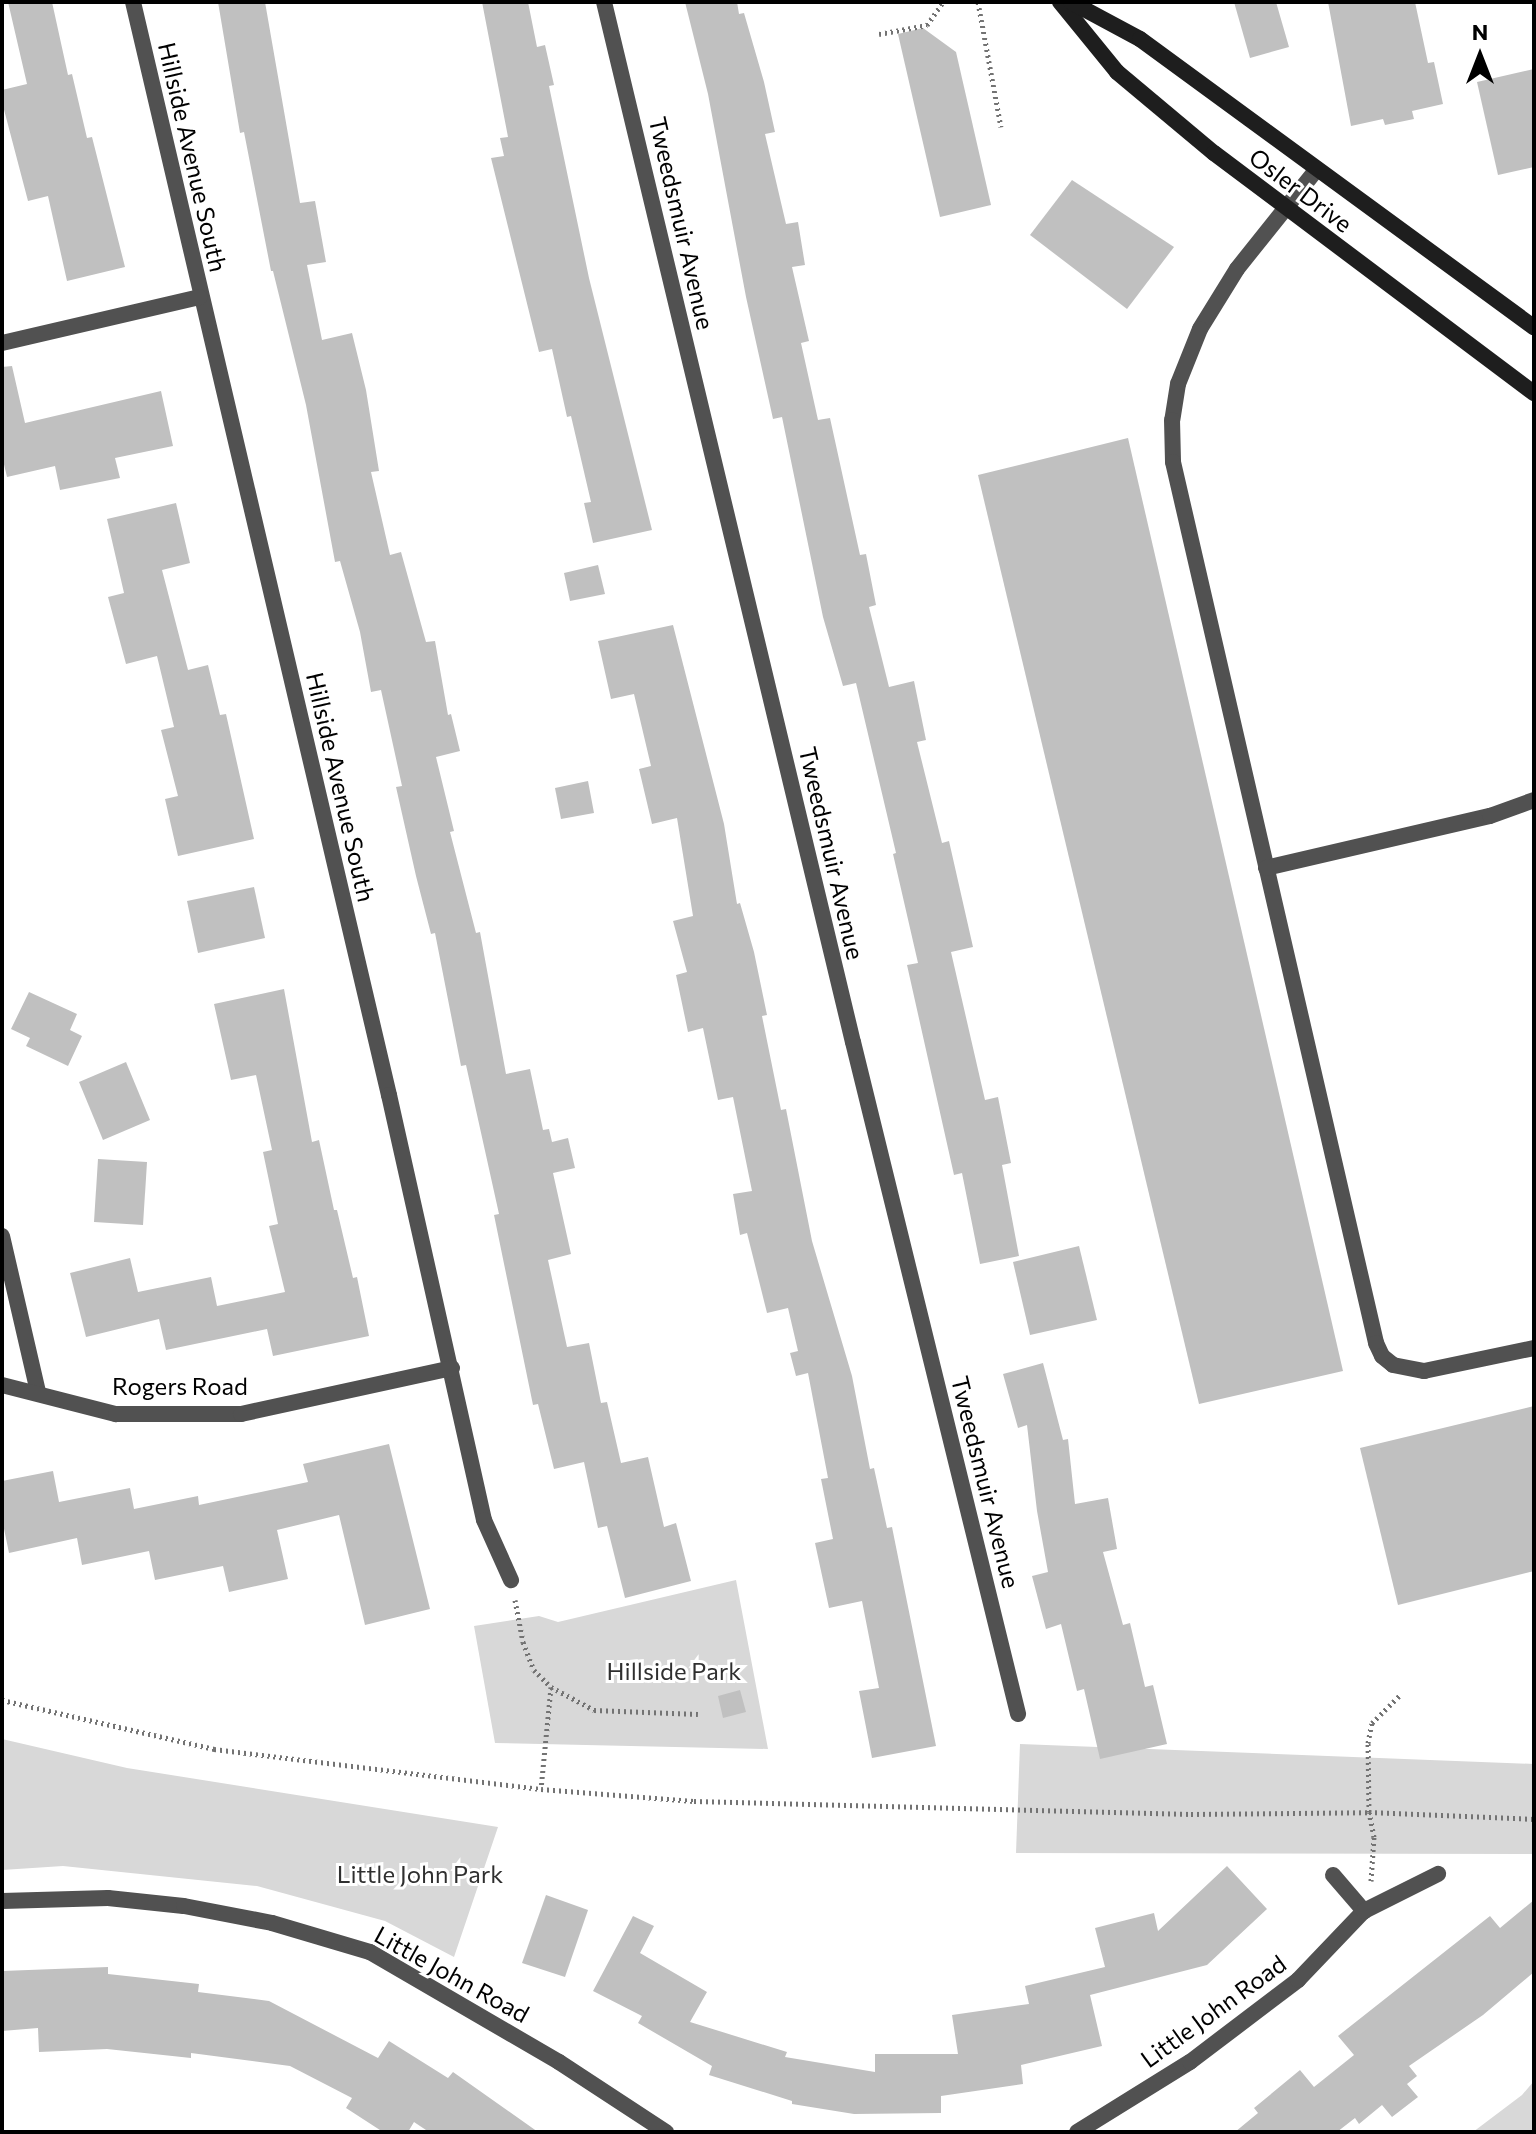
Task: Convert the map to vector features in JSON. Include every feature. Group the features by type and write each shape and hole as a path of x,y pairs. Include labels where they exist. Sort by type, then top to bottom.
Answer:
{"main road":[{"name":"Osler Drive","path":"1060,2 1117,72 1285,209 1534,393"},
{"name":"Osler Drive","path":"1071,2 1140,39 1531,320"}],"street":[{"name":"Hillside Avenue South","path":"133,2 452,1368 484,1520 511,1580"},
{"name":"Tweedsmuir Avenue","path":"604,2 853,1042 1018,1714"},
{"path":"1317,169 1237,269 1200,329 1178,384 1171,439 1175,472 1382,1356 1406,1370 1424,1371 1534,1348"},
{"path":"2,343 200,297"},
{"path":"1266,868 1490,816 1534,800"},
{"path":"2,1236 38,1392"},
{"name":"Rogers Road","path":"2,1385 116,1414 241,1414 452,1368"},
{"name":"Little John Road","path":"1077,2132 1190,2062 1298,1980 1366,1910 1438,1874"},
{"path":"1333,1875 1366,1910"},
{"name":"Little John Road","path":"2,1901 108,1898 184,1906 272,1923 370,1952 559,2062 666,2132"}],"path":[{"path":"879,34 927,25 943,2"},
{"path":"978,2 1001,127"},
{"path":"511,1580 523,1642 534,1670 551,1687 594,1710 698,1714"},
{"path":"541,1789 551,1687"},
{"path":"1366,1910 1374,1837 1369,1812 1368,1743 1372,1723 1400,1695"},
{"path":"2,1700 214,1749 541,1789 710,1802 1191,1814 1369,1812 1534,1819"}],"green space":[{"name":"Hillside Park","path":"736,1580 768,1749 495,1743 474,1626 539,1616 558,1622"},
{"name":"Little John Park","path":"2,1739 127,1768 498,1827 454,1957 385,1921 257,1886 63,1866 2,1870"},
{"path":"1020,1744 1534,1764 1534,1854 1016,1853"},
{"path":"1534,2081 1534,2132 1473,2132 1522,2095"}],"building":[{"path":"8,2 52,2 68,75 72,74 87,138 92,137 125,267 67,281 48,196 28,201 2,102 2,90 27,84"},
{"path":"218,2 265,2 300,203 315,201 326,262 307,265 322,340 352,333 366,390 379,471 371,472 390,555 401,552 426,642 435,641 448,715 451,714 460,751 436,757 454,831 450,832 476,933 480,932 506,1074 530,1069 543,1130 549,1129 552,1142 568,1138 575,1168 553,1173 571,1254 548,1260 567,1347 589,1343 601,1403 607,1402 621,1463 648,1457 664,1527 676,1523 691,1581 625,1598 607,1526 598,1528 584,1462 554,1469 538,1404 533,1405 494,1215 499,1214 466,1065 461,1066 435,933 431,934 416,876 396,787 402,786 381,690 371,692 360,632 340,561 335,562 306,405 271,271 244,132 240,133"},
{"path":"482,2 528,2 537,47 545,45 554,85 549,86 589,278 652,530 593,543 584,503 591,502 571,416 567,417 552,349 539,352 491,158 504,156 500,138 508,137"},
{"path":"685,2 737,2 739,14 744,13 764,82 775,132 765,134 786,224 798,222 805,265 792,267 809,341 801,343 818,420 830,418 860,555 866,554 876,605 869,607 889,687 914,681 926,740 917,742 942,843 949,841 973,947 951,952 985,1100 998,1097 1011,1163 1002,1165 1019,1256 980,1264 962,1173 954,1175 907,965 918,963 893,854 896,853 856,683 843,686 823,617 782,417 773,419 746,297 708,94"},
{"path":"1234,2 1276,2 1289,47 1250,58"},
{"path":"1328,2 1415,2 1428,63 1434,62 1443,104 1412,111 1414,119 1385,125 1383,119 1351,126"},
{"path":"923,28 956,52 991,205 940,217 898,34"},
{"path":"1534,69 1534,167 1498,175 1477,82"},
{"path":"1072,180 1174,247 1127,309 1030,235"},
{"path":"12,366 25,423 161,391 173,446 115,458 120,478 60,490 55,466 7,477 2,456 2,367"},
{"path":"1128,438 1343,1371 1199,1404 978,475"},
{"path":"176,503 190,563 162,570 188,670 208,665 220,715 226,714 254,839 178,856 165,799 178,796 161,730 174,727 157,656 126,664 108,597 124,593 107,519"},
{"path":"598,565 605,594 570,601 564,573"},
{"path":"673,625 724,824 737,904 740,903 754,952 767,1015 762,1016 781,1110 786,1109 812,1241 852,1376 870,1469 874,1468 887,1528 892,1527 936,1746 872,1758 859,1691 879,1688 862,1601 829,1608 815,1543 833,1539 821,1479 828,1478 808,1373 796,1376 790,1353 798,1351 788,1308 767,1313 747,1233 740,1235 733,1194 752,1191 733,1097 718,1100 703,1028 688,1032 676,975 687,972 673,921 693,916 677,818 652,824 639,769 651,766 634,694 611,699 598,641"},
{"path":"588,781 594,813 561,819 555,788"},
{"path":"254,887 265,938 198,953 187,901"},
{"path":"284,989 312,1142 319,1140 334,1210 337,1210 353,1278 357,1277 369,1336 273,1356 267,1329 166,1350 159,1319 86,1337 70,1273 130,1258 138,1292 211,1277 217,1306 285,1292 269,1226 278,1224 263,1152 272,1150 256,1075 231,1080 214,1004"},
{"path":"29,992 77,1014 70,1030 82,1036 68,1066 26,1046 30,1038 11,1029"},
{"path":"126,1062 150,1120 103,1140 79,1082"},
{"path":"98,1159 147,1162 143,1225 94,1222"},
{"path":"1079,1246 1097,1320 1030,1335 1013,1262"},
{"path":"1043,1363 1063,1440 1068,1439 1075,1504 1108,1498 1117,1549 1103,1552 1123,1625 1130,1623 1145,1687 1153,1685 1167,1744 1100,1759 1084,1689 1077,1691 1061,1624 1046,1629 1032,1576 1048,1572 1027,1425 1018,1428 1003,1374"},
{"path":"1534,1406 1534,1571 1398,1605 1360,1448"},
{"path":"389,1444 430,1609 365,1625 339,1515 277,1530 288,1579 229,1592 223,1566 155,1580 149,1551 82,1565 77,1538 9,1553 2,1519 2,1481 53,1471 59,1502 130,1488 134,1509 198,1496 199,1505 308,1482 303,1464"},
{"path":"740,1690 746,1712 723,1718 718,1696"},
{"path":"1227,1866 1267,1909 1207,1965 1090,1995 1102,2046 1021,2065 1023,2084 941,2096 941,2113 854,2114 792,2104 792,2101 709,2075 712,2066 638,2023 642,2016 593,1991 633,1916 654,1926 640,1953 707,1992 690,2022 787,2052 785,2057 875,2072 875,2054 958,2054 952,2015 1029,2004 1025,1986 1105,1967 1095,1928 1154,1913 1158,1931"},
{"path":"546,1895 588,1910 565,1977 522,1963"},
{"path":"1534,1900 1534,1972 1483,2015 1409,2066 1417,2076 1407,2084 1418,2097 1392,2117 1382,2105 1359,2124 1355,2118 1337,2132 1235,2132 1258,2113 1254,2108 1300,2070 1314,2087 1354,2055 1338,2036 1490,1916 1500,1928"},
{"path":"108,1967 108,1974 199,1984 198,1992 269,2001 378,2058 389,2041 448,2078 453,2072 538,2132 429,2132 414,2122 408,2132 383,2132 346,2108 352,2098 290,2066 191,2053 191,2058 107,2049 39,2052 38,2028 2,2031 2,1971"}]}
